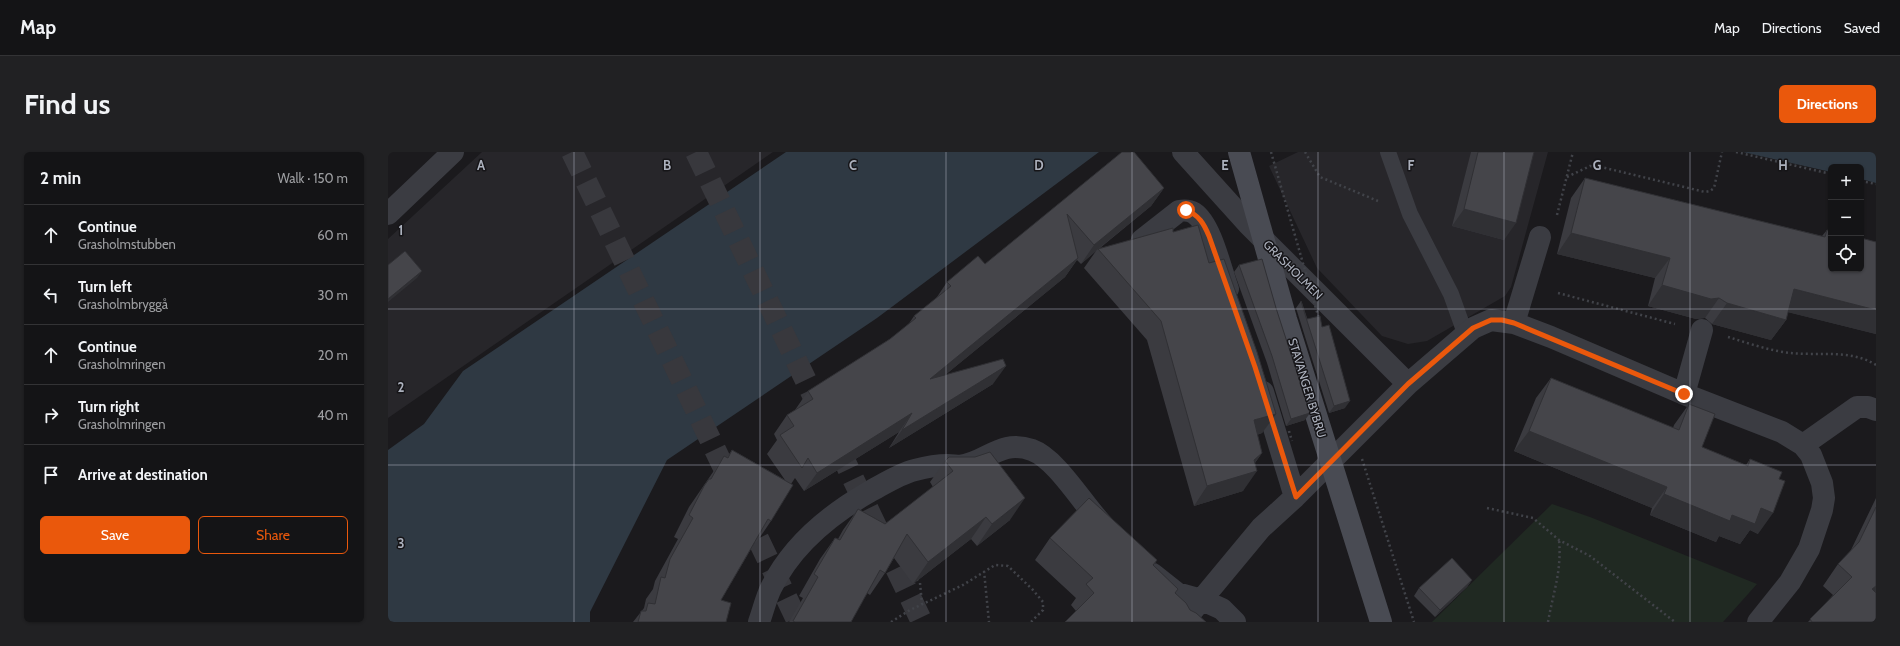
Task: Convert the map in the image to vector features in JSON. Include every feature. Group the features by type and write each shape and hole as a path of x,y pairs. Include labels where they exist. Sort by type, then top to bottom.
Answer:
{"main road":[{"name":"STAVANGER BYBRU","path":"1239,152 1288,327 1381,622"}],"street":[{"path":"388,214 453,152"},
{"name":"GRASHOLMEN","path":"1183,152 1248,224 1408,384"},
{"path":"1142,240 1179,211 1186,210 1194,213 1204,224 1235,309"},
{"path":"1514,323 1540,237"},
{"path":"1183,622 1261,528 1296,497 1408,384 1466,336 1473,328 1491,320 1502,320 1514,323 1684,394 1782,432 1803,445 1811,455 1822,483 1824,498 1822,510 1809,549 1779,597 1758,622"},
{"path":"1684,394 1702,330"},
{"path":"1257,374 1296,497"},
{"path":"1803,445 1857,407 1868,407 1876,410"},
{"path":"759,622 771,588 792,556 812,533 836,513 901,475 932,466 960,466 1002,448 1021,447 1034,451 1048,460 1098,519 1118,540"},
{"path":"1139,560 1155,576 1177,593 1202,600 1222,609 1235,622"}],"lane":[{"path":"1388,152 1410,214 1451,294 1466,336"}],"path":[{"path":"1271,152 1321,325"},
{"path":"1305,152 1320,177 1410,214"},
{"path":"1540,237 1556,220 1573,152"},
{"path":"1567,177 1590,166 1705,192 1714,188 1722,152"},
{"path":"1736,152 1828,173"},
{"path":"1864,182 1876,184"},
{"path":"1362,458 1414,622"},
{"path":"1487,508 1533,518 1559,540 1590,556 1675,622"},
{"path":"1548,622 1560,565 1559,540"},
{"path":"892,622 922,604 963,585 984,570 995,565 1008,566 1033,590 1044,605 1043,610 1031,622"},
{"path":"984,570 989,622"},
{"path":"916,578 920,583 922,604"}],"shaded area":[{"path":"482,152 773,152 388,418 388,239"},
{"path":"786,152 1099,152 877,318 667,460 590,612 590,622 388,622 388,450 424,424 463,371"},
{"path":"1298,152 1548,152 1511,287 1505,296 1427,341 1408,344 1382,336 1317,268 1269,166"},
{"path":"1743,152 1876,152 1876,183 1864,180 1864,164 1828,164 1828,171"},
{"path":"1552,504 1590,517 1757,584 1723,622 1432,622"}],"building":[{"path":"1122,152 1134,152 1164,188 1094,245 1067,214 1078,258 930,379 1003,359 1006,366 902,430 912,413 817,473 808,458 802,468 780,435 794,426 787,415 813,399 808,391 890,339 916,318 914,316 951,286 947,282 978,256 985,264"},
{"path":"1478,152 1534,152 1516,223 1464,209"},
{"path":"1585,178 1825,237 1828,230 1828,272 1864,272 1864,239 1876,242 1876,310 1794,289 1786,320 1727,303 1719,298 1711,299 1662,285 1670,258 1571,233"},
{"path":"1198,225 1209,263 1224,259 1257,352 1276,414 1254,420 1262,453 1254,460 1257,471 1207,486 1161,321 1098,249 1173,228 1173,232"},
{"path":"405,251 422,271 388,299 388,265"},
{"path":"1262,259 1276,308 1310,413 1291,419 1272,356 1239,265"},
{"path":"1301,301 1307,319 1320,316 1322,327 1329,325 1350,401 1334,406"},
{"path":"1551,378 1679,430 1689,404 1715,414 1702,447 1748,466 1750,459 1782,472 1779,479 1785,481 1773,513 1761,508 1755,524 1732,515 1730,521 1664,494 1667,487 1529,431"},
{"path":"732,450 793,485 771,521 768,519 721,600 731,603 726,622 638,622 641,611 646,611 648,603 655,604 661,577 665,578 670,559 693,518 689,515 704,486 709,479 711,479 724,456 728,458"},
{"path":"990,452 1025,498 992,524 986,517 928,562 907,534 885,573 880,570 851,622 793,621 818,577 814,574 835,538 840,540 858,509 885,524 953,471 945,461 949,457 975,457"},
{"path":"1089,498 1157,560 1153,565 1178,589 1175,593 1186,603 1190,610 1206,622 1065,622 1094,593 1086,584 1093,578 1050,538"},
{"path":"1876,507 1876,586 1872,589 1876,593 1876,622 1812,622 1810,619 1852,577 1838,564 1859,542"},
{"path":"1452,558 1472,580 1440,610 1419,588"}],"tunnel":[{"path":"572,152 798,622"},
{"path":"696,152 922,622"}],"route":[{"path":"1186,210 1194,213 1204,224 1209,236 1255,367 1296,497 1408,384 1466,336 1473,328 1491,320 1502,320 1514,323 1551,337 1684,394"}]}
